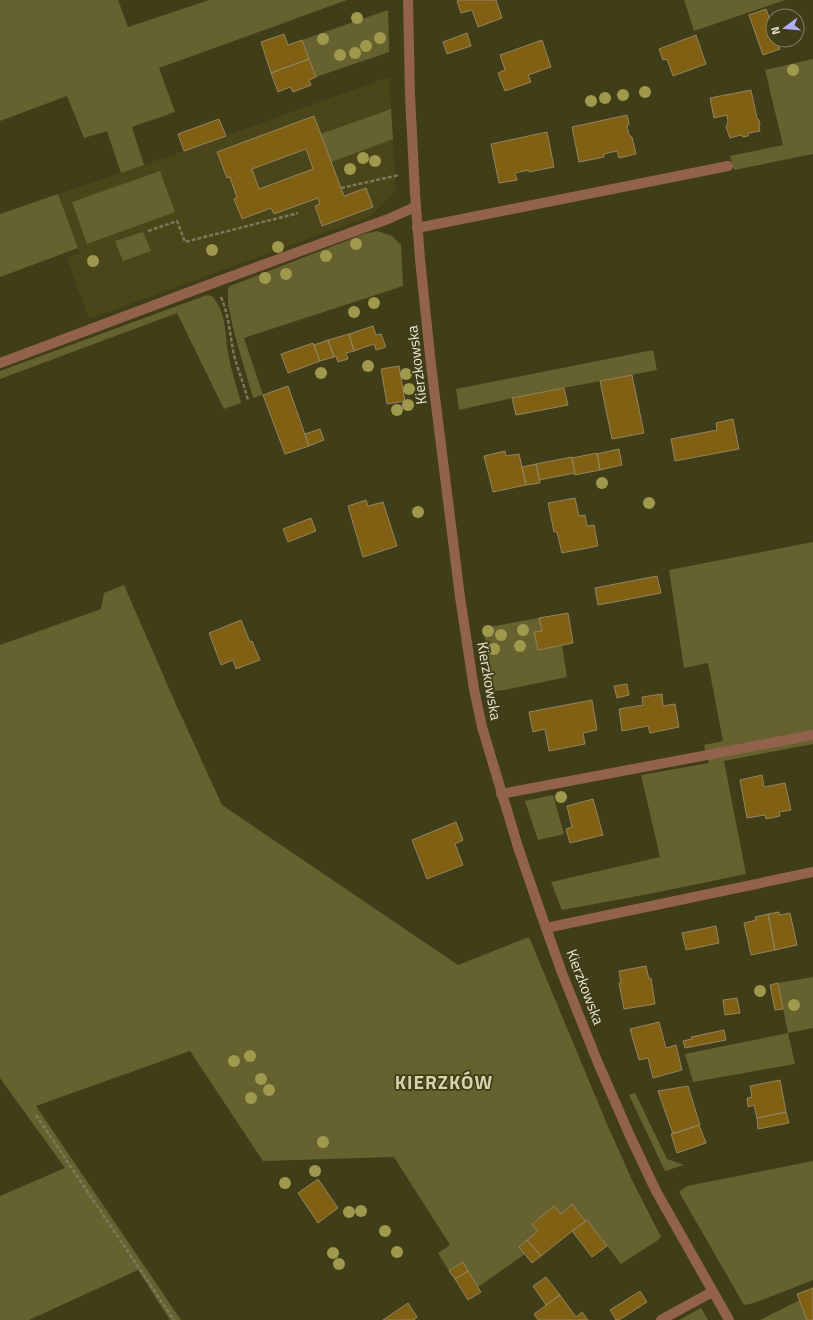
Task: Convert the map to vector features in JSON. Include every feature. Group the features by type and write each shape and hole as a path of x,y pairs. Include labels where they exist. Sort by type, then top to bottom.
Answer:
{"street":[{"name":"Kierzkowska","path":"408,0 410,95 417,228 432,372 460,597 474,689 482,728 518,847 546,928 595,1056 656,1191 728,1320"},
{"path":"417,228 728,166"},
{"path":"0,364 388,219 415,207"},
{"path":"501,794 813,734"},
{"path":"546,928 813,872"},
{"path":"661,1320 712,1292"}],"path":[{"path":"341,188 401,175"},
{"path":"148,231 177,221 184,242 298,213"},
{"path":"216,282 226,309 234,356 248,400"},
{"path":"36,1115 174,1320"}],"shaded area":[{"path":"0,0 118,0 128,27 209,0 347,0 159,68 175,112 132,127 144,165 121,173 107,131 84,138 67,96 0,121"},
{"path":"684,0 785,0 694,31"},
{"path":"388,10 389,52 316,77 302,40"},
{"path":"813,59 813,154 734,170 730,156 783,145 765,70"},
{"path":"389,77 396,190 370,216 89,319 67,258 80,253 58,194 184,151"},
{"path":"391,109 393,139 331,162 321,134"},
{"path":"160,171 175,212 87,244 72,202"},
{"path":"58,194 78,248 0,277 0,214"},
{"path":"377,231 392,236 401,245 403,286 244,338 263,395 253,398 234,332 228,304 228,288 364,234"},
{"path":"143,232 151,251 123,261 115,241"},
{"path":"207,295 212,296 221,310 225,326 227,350 241,403 224,409 177,313 0,379 0,371"},
{"path":"653,350 657,370 512,398 459,410 456,389"},
{"path":"813,542 813,744 724,761 746,874 562,910 551,882 660,857 641,775 709,763 704,745 723,741 708,663 684,668 669,570"},
{"path":"124,585 222,805 458,965 529,937 607,1124 632,1180 661,1237 658,1240 621,1264 587,1220 585,1221 572,1205 561,1214 554,1207 532,1223 538,1231 519,1247 525,1254 478,1287 463,1262 449,1271 438,1253 450,1245 394,1157 263,1161 190,1051 36,1106 181,1320 170,1320 138,1270 29,1320 0,1320 0,1196 65,1168 0,1078 0,645 101,609 104,593"},
{"path":"539,618 542,631 534,632 538,650 562,645 567,677 494,691 483,628"},
{"path":"553,795 564,834 538,840 525,801"},
{"path":"813,977 813,1028 788,1033 778,983"},
{"path":"788,1033 795,1064 693,1082 685,1054"},
{"path":"635,1093 667,1159 684,1165 665,1171 629,1095"},
{"path":"813,1161 813,1280 754,1303 744,1305 679,1192 687,1186"},
{"path":"800,1300 807,1320 760,1320"},
{"path":"701,1308 708,1320 679,1320"}],"building":[{"path":"496,0 502,18 478,27 472,10 461,13 457,1"},
{"path":"765,9 765,48 780,49 763,55 749,15"},
{"path":"467,33 471,46 447,54 443,42"},
{"path":"284,34 288,45 302,40 309,59 271,73 261,42"},
{"path":"696,35 706,64 673,76 667,59 663,60 659,49"},
{"path":"542,40 551,67 528,75 531,82 505,91 498,73 505,70 500,55"},
{"path":"309,59 316,77 309,80 311,85 293,92 290,87 278,92 271,73"},
{"path":"751,90 757,118 760,124 760,131 749,133 748,136 743,137 741,135 730,138 726,127 728,122 727,115 714,118 710,98"},
{"path":"627,115 629,123 627,127 629,135 632,137 636,154 619,158 617,151 604,154 604,157 579,162 572,127"},
{"path":"314,116 344,196 366,188 373,207 322,226 315,206 320,204 318,198 274,214 271,208 242,219 234,199 237,198 230,177 227,178 217,152","holes":["306,149 313,169 259,189 252,169"]},
{"path":"219,119 226,136 184,151 178,134"},
{"path":"547,132 554,167 515,173 517,180 499,183 491,144"},
{"path":"373,326 376,335 381,334 386,347 376,350 374,344 354,351 349,334"},
{"path":"349,334 354,351 346,353 348,359 338,362 336,356 334,357 328,340"},
{"path":"328,340 334,357 320,361 314,345"},
{"path":"313,343 320,361 288,373 281,354"},
{"path":"399,366 405,401 387,404 381,369"},
{"path":"632,375 644,433 612,439 600,381"},
{"path":"288,386 309,446 285,454 263,395"},
{"path":"564,388 568,405 516,415 512,398"},
{"path":"733,419 739,449 675,461 671,439 717,430 716,423"},
{"path":"320,429 324,440 309,446 305,434"},
{"path":"619,449 622,465 600,470 597,454"},
{"path":"505,451 506,456 519,454 526,485 493,492 484,456"},
{"path":"597,453 600,470 575,475 572,458"},
{"path":"572,457 575,473 539,480 536,464"},
{"path":"536,464 540,483 526,485 522,467"},
{"path":"575,498 579,516 585,515 587,526 594,525 598,546 562,553 557,532 554,532 548,503"},
{"path":"366,500 368,506 383,502 397,546 363,557 348,506"},
{"path":"311,518 316,531 288,542 283,529"},
{"path":"657,576 661,593 598,605 595,588"},
{"path":"568,613 573,643 538,650 534,632 542,631 539,618"},
{"path":"241,620 250,642 252,641 260,660 236,669 233,660 221,665 209,633"},
{"path":"627,684 629,695 617,698 614,686"},
{"path":"662,694 663,706 675,704 679,727 650,733 648,726 622,731 619,709 643,705 642,697"},
{"path":"592,700 597,730 583,733 585,744 549,751 545,729 533,732 529,712"},
{"path":"762,775 764,787 785,783 791,810 779,812 780,816 766,819 765,815 747,818 740,780"},
{"path":"593,799 603,835 570,843 566,829 572,827 567,806"},
{"path":"456,822 463,840 455,844 463,865 427,879 412,840"},
{"path":"779,912 779,915 790,913 797,945 775,950 768,914"},
{"path":"768,914 775,950 751,955 744,923 756,920 755,917"},
{"path":"716,926 719,943 686,950 682,933"},
{"path":"646,966 649,979 651,978 655,1004 624,1009 619,983 621,983 619,971"},
{"path":"778,983 783,1009 775,1010 770,985"},
{"path":"737,998 740,1013 725,1015 723,1000"},
{"path":"659,1022 666,1048 676,1045 682,1070 653,1078 648,1058 639,1060 630,1029"},
{"path":"724,1030 726,1040 685,1048 683,1041 692,1039 691,1037"},
{"path":"780,1080 786,1112 757,1118 754,1105 748,1107 747,1098 752,1097 750,1086"},
{"path":"688,1086 700,1125 673,1134 658,1091"},
{"path":"786,1112 789,1123 758,1129 757,1118"},
{"path":"699,1125 706,1143 677,1153 671,1134"},
{"path":"318,1179 338,1208 318,1223 298,1193"},
{"path":"572,1204 585,1221 541,1256 527,1240 538,1231 532,1224 554,1206 561,1214"},
{"path":"587,1220 607,1246 592,1257 572,1231"},
{"path":"527,1240 541,1256 532,1263 519,1247"},
{"path":"463,1262 468,1271 455,1279 449,1271"},
{"path":"468,1271 481,1292 468,1300 455,1279"},
{"path":"546,1277 560,1295 546,1305 533,1286"},
{"path":"813,1288 813,1320 807,1320 797,1294"},
{"path":"640,1291 647,1302 619,1320 616,1320 610,1310"},
{"path":"560,1295 576,1317 582,1312 588,1320 538,1320 534,1314"},
{"path":"408,1303 417,1317 414,1320 383,1320"}],"district":[{"name":"KIERZKÓW","path":"444,1082"}]}
